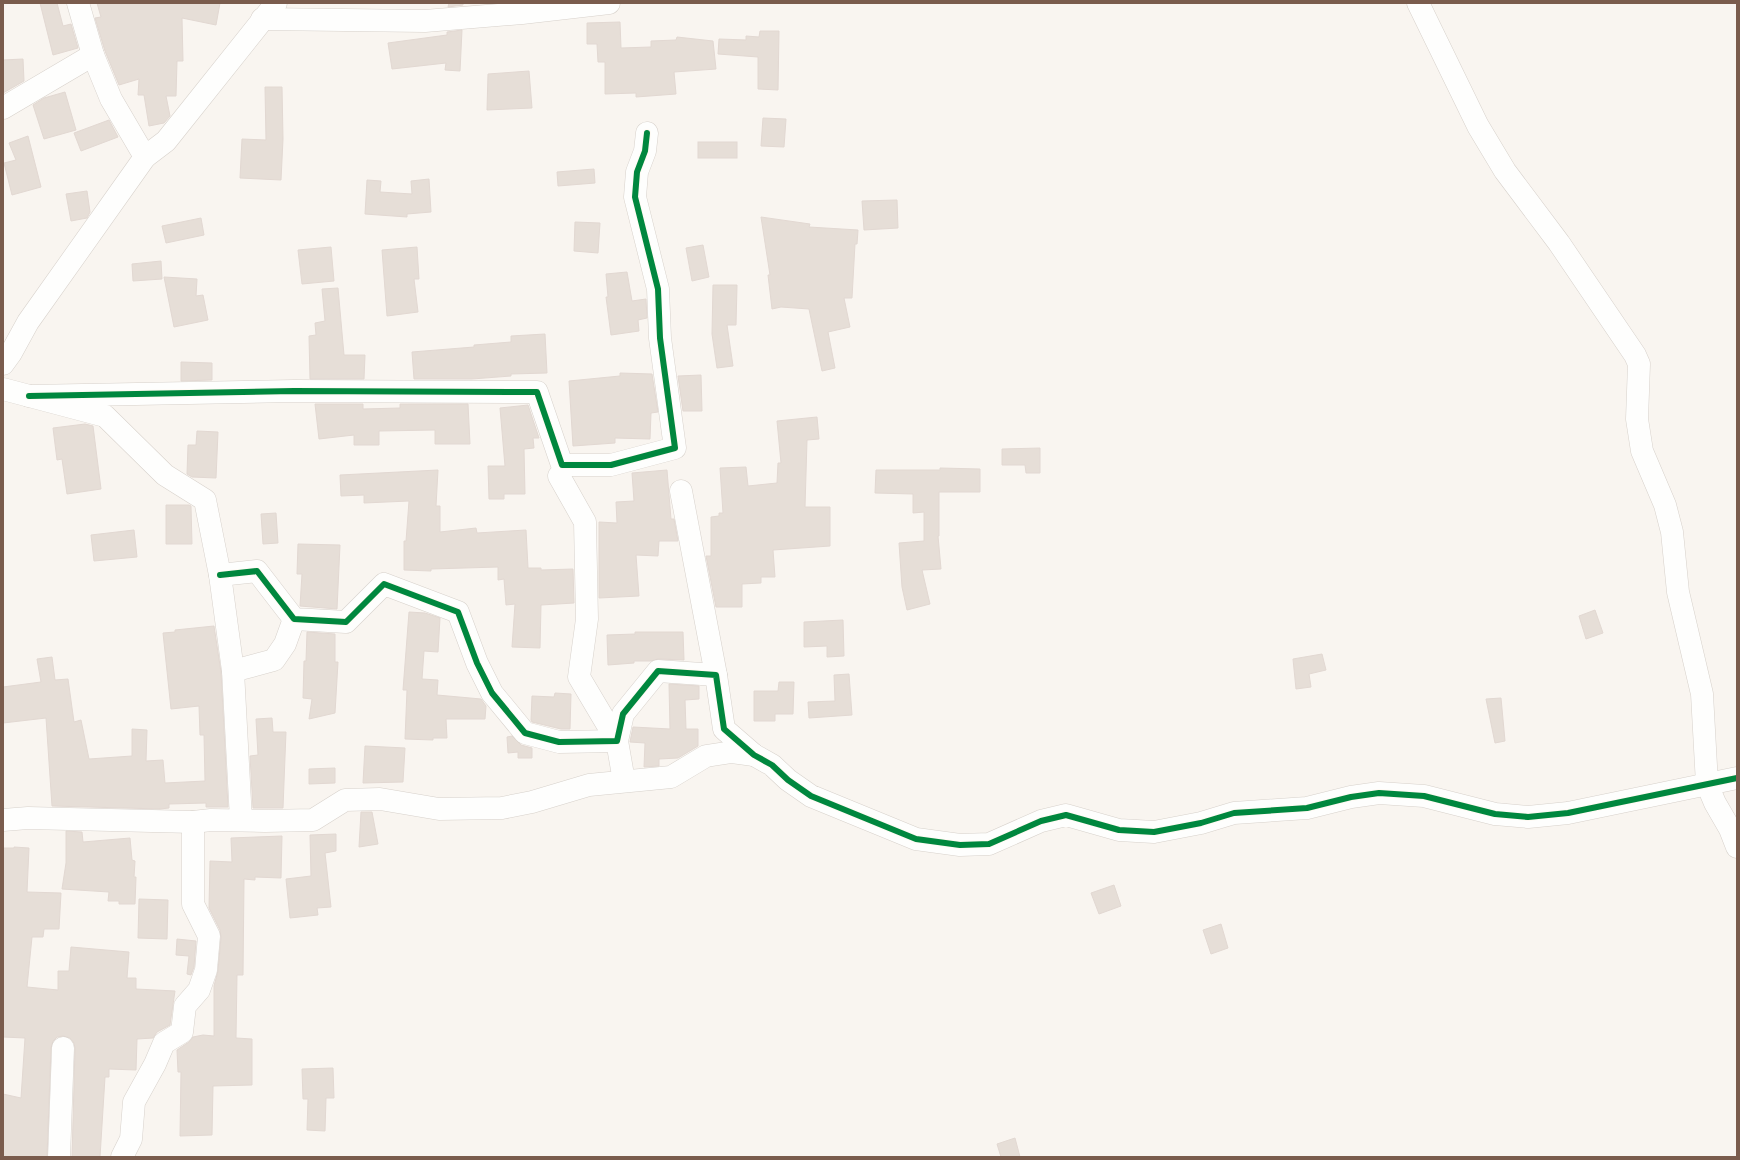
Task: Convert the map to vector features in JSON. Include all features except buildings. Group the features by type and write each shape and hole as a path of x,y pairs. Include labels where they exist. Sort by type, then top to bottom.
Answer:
{"street":[{"path":"78,3 93,55 111,99 145,157"},
{"path":"3,364 11,353 28,322 145,157 166,141 269,11 425,21 522,13 609,3"},
{"path":"1418,3 1478,126 1505,171 1590,288 1635,355 1639,364 1637,419 1642,450 1665,505 1672,532 1678,592 1702,694 1707,784 1715,803 1730,829 1737,847"},
{"path":"3,108 93,55"},
{"path":"29,396 294,391 537,392 562,465 611,465 675,448 660,338 658,289 635,197 637,172 645,151 646,133"},
{"path":"3,389 105,416 165,475 205,500 220,574 233,671 241,820"},
{"path":"559,476 585,522 587,619 579,677 617,741 624,782"},
{"path":"681,491 716,675 724,729 754,755 772,765 788,780 812,796 916,839 960,845 989,844 1041,821 1066,816 1119,830 1154,832 1201,823 1234,813 1307,808 1351,797 1379,793 1424,796 1495,814 1528,817 1568,813 1737,778"},
{"path":"220,574 258,571 294,619 346,622 384,584 458,612 477,664 492,693 525,733 559,742 617,741"},
{"path":"233,671 274,660 285,644 294,619"},
{"path":"617,741 623,714 658,671 716,675"},
{"path":"3,820 28,818 193,822 211,820 313,820 345,800 380,799 439,809 502,808 532,802 589,785 671,777 706,756 732,752 754,755"},
{"path":"122,1157 131,1139 134,1102 164,1044 182,1032 185,1006 200,990 206,970 208,936 193,904 193,822"},
{"path":"59,1157 63,1048"}],"cycle path":[{"path":"29,396 294,391 537,392 562,465 611,465 675,448 660,338 658,289 635,197 637,172 645,151 647,133"},
{"path":"220,575 257,571 294,619 346,622 384,584 458,612 477,663 492,693 525,733 559,742 617,741 623,714 658,671 716,675 724,729 754,755 772,765 788,780 811,796 916,839 960,845 989,844 1041,821 1066,815 1119,830 1154,832 1201,823 1234,813 1307,808 1351,797 1379,793 1424,796 1495,814 1528,817 1568,813 1737,778"}]}
